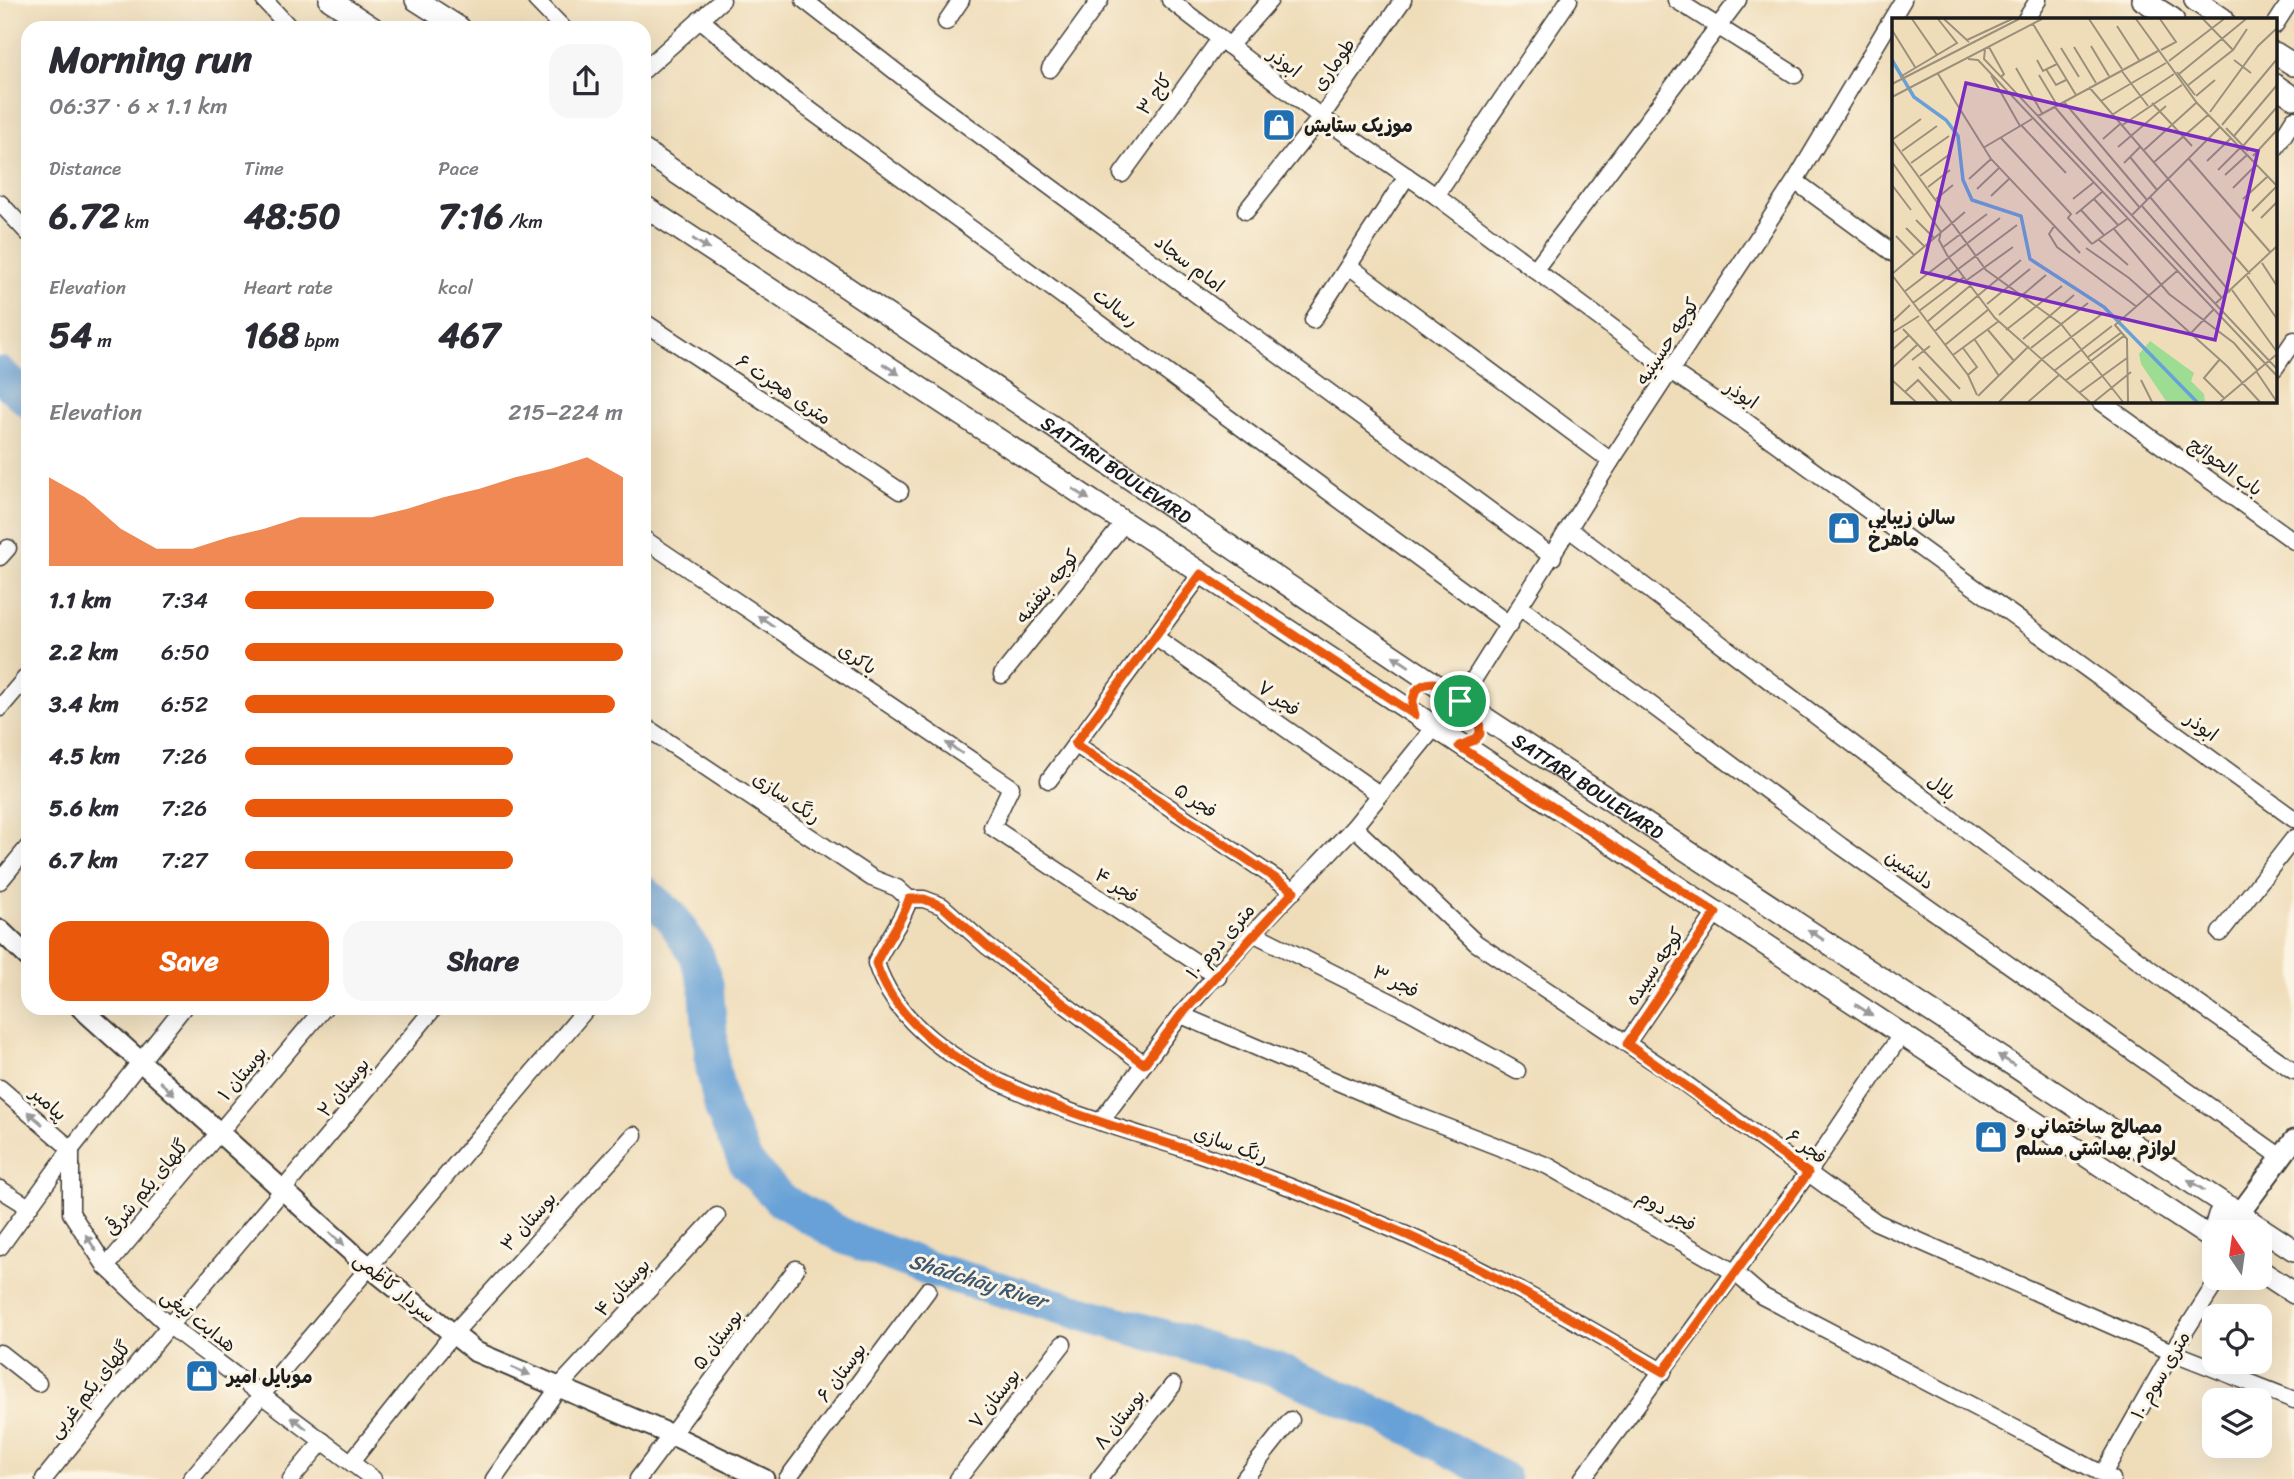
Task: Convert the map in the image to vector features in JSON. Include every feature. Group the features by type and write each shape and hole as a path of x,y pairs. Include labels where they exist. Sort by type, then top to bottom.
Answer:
{"main road":[{"path":"330,0 362,21"},
{"path":"416,0 449,21"},
{"path":"2195,0 2222,18"},
{"path":"2149,9 2171,18"},
{"path":"2276,53 2294,65"},
{"path":"2276,86 2294,98"},
{"name":"SATTARI BOULEVARD","path":"651,156 1479,715 2246,1220"},
{"name":"SATTARI BOULEVARD","path":"651,211 1459,746 2202,1232"},
{"path":"1415,715 1412,700 1414,693 1427,683 1434,683"},
{"path":"1459,746 1475,740 1480,734 1479,715"},
{"path":"2218,1220 2219,1215 2236,1211"},
{"name":"SATTARI BOULEVARD","path":"2272,1238 2294,1250"},
{"path":"2272,1279 2294,1293"}],"street":[{"path":"264,0 284,21"},
{"path":"536,0 556,21"},
{"name":"امام سجاد","path":"804,0 928,96 1553,557"},
{"path":"946,22 961,0"},
{"path":"1050,69 1100,0"},
{"name":"ابوذر","path":"1170,0 1321,117 1536,268 1672,372 1741,418 2294,819"},
{"name":"کاج ۳","path":"1122,174 1225,43 1269,0"},
{"name":"طوماری","path":"1246,211 1321,117 1403,0"},
{"path":"1436,196 1569,0"},
{"path":"1676,0 1795,75"},
{"path":"1536,268 1738,0"},
{"name":"کوچه حسینیه","path":"1460,701 1521,608 1611,461 1672,372 1795,181 1839,103 1903,0"},
{"path":"2027,18 2038,0"},
{"path":"2276,23 2291,0"},
{"path":"651,64 717,1"},
{"name":"رسالت","path":"700,19 799,103 1510,625"},
{"path":"2276,147 2294,119"},
{"path":"1313,320 1407,176"},
{"path":"1795,181 1892,252"},
{"path":"0,203 21,226"},
{"path":"1349,266 1611,461"},
{"name":"۶ متری هجرت","path":"651,327 900,491"},
{"path":"2276,367 2294,340"},
{"name":"باب الحوائج","path":"2101,402 2294,541"},
{"name":"کوچه بنفشه","path":"1002,675 1124,523"},
{"name":"بلال","path":"1569,529 2156,973 2294,1071"},
{"name":"باکری","path":"651,544 1011,786 992,827"},
{"path":"1049,780 1201,574"},
{"name":"دلنشین","path":"1521,608 1841,846 2281,1157"},
{"name":"فجر ۷","path":"1155,637 1379,794"},
{"path":"0,708 21,683"},
{"name":"۱۰ متری دوم","path":"1100,1122 1181,1015 1218,977 1253,933 1354,827 1434,728"},
{"name":"رنگ سازی","path":"651,731 872,878 897,888 909,899 924,899 942,906 987,946 1144,1064"},
{"name":"فجر ۵","path":"1075,744 1294,891"},
{"name":"فجر ۴","path":"992,827 1218,977"},
{"name":"فجر ۶","path":"1354,827 1476,943 1627,1044 1876,1222 2172,1352 2294,1400"},
{"path":"2220,933 2294,838"},
{"path":"0,881 21,856"},
{"name":"رنگ سازی","path":"909,899 904,919 884,946 876,963 881,979 918,1030 962,1062 1009,1086 1100,1122 1193,1151 1380,1223 1532,1294 1663,1372"},
{"name":"کوچه سپیده","path":"1627,1044 1716,913"},
{"path":"0,930 21,950"},
{"name":"فجر ۳","path":"1253,933 1409,1011 1517,1071"},
{"name":"سردار کاظمی","path":"89,1015 141,1065 370,1267 476,1352 672,1435 764,1479"},
{"path":"0,1247 71,1149 141,1065 178,1015"},
{"name":"بوستان ۱","path":"218,1134 318,1015"},
{"name":"بوستان ۲","path":"167,1324 284,1192 428,1015"},
{"path":"191,1479 581,1015"},
{"name":"فجر دوم","path":"1181,1015 1403,1110 1548,1166 1734,1272 1762,1296 2107,1477"},
{"path":"1582,1479 1808,1173 1901,1035"},
{"name":"پیامبر","path":"0,1088 71,1149"},
{"name":"گلهای یکم شرقی","path":"106,1267 218,1134"},
{"name":"بوستان ۳","path":"351,1462 453,1334 634,1135"},
{"path":"2236,1211 2294,1140"},
{"name":"هدایت تیغی","path":"71,1149 71,1213 106,1267 167,1324 373,1479"},
{"path":"0,1189 29,1207"},
{"name":"بوستان ۴","path":"494,1479 559,1387 717,1216"},
{"name":"بوستان ۵","path":"638,1479 796,1269"},
{"name":"بوستان ۶","path":"787,1479 928,1290"},
{"name":"۱۰ متری سوم","path":"2107,1477 2172,1352 2211,1290"},
{"name":"گلهای یکم غربی","path":"44,1479 167,1324"},
{"name":"بوستان ۷","path":"958,1479 1063,1344"},
{"path":"0,1353 38,1383"},
{"name":"بوستان ۸","path":"1099,1479 1173,1385"},
{"path":"1244,1479 1291,1420"},
{"path":"291,1479 323,1441"}],"waterway":[{"name":"Shādchāy River","path":"0,374 21,394"},
{"name":"Shādchāy River","path":"651,899 671,916 696,954 706,984 713,1069 722,1110 746,1163 781,1200 847,1238 930,1269 1275,1369 1415,1430 1503,1479"}],"place":[{"name":"موزیک ستایش","path":"1279,125"},
{"name":"سالن زیبایی ماهرخ","path":"1844,528"},
{"name":"مصالح ساختمانی و لوازم بهداشتی مسلم","path":"1991,1137"},
{"name":"موبایل امیر","path":"202,1376"}],"route":[{"path":"1201,574 1415,715 1412,700 1414,693 1427,683 1434,683 1460,701 1479,715 1482,726 1475,740 1459,746 1716,913 1627,1044 1808,1173 1663,1372 1532,1294 1380,1223 1193,1151 1100,1122 1021,1092 962,1062 918,1030 881,979 876,963 884,946 904,919 909,899 924,899 942,906 987,946 1144,1064 1181,1015 1294,891 1075,744 1201,574"}]}
